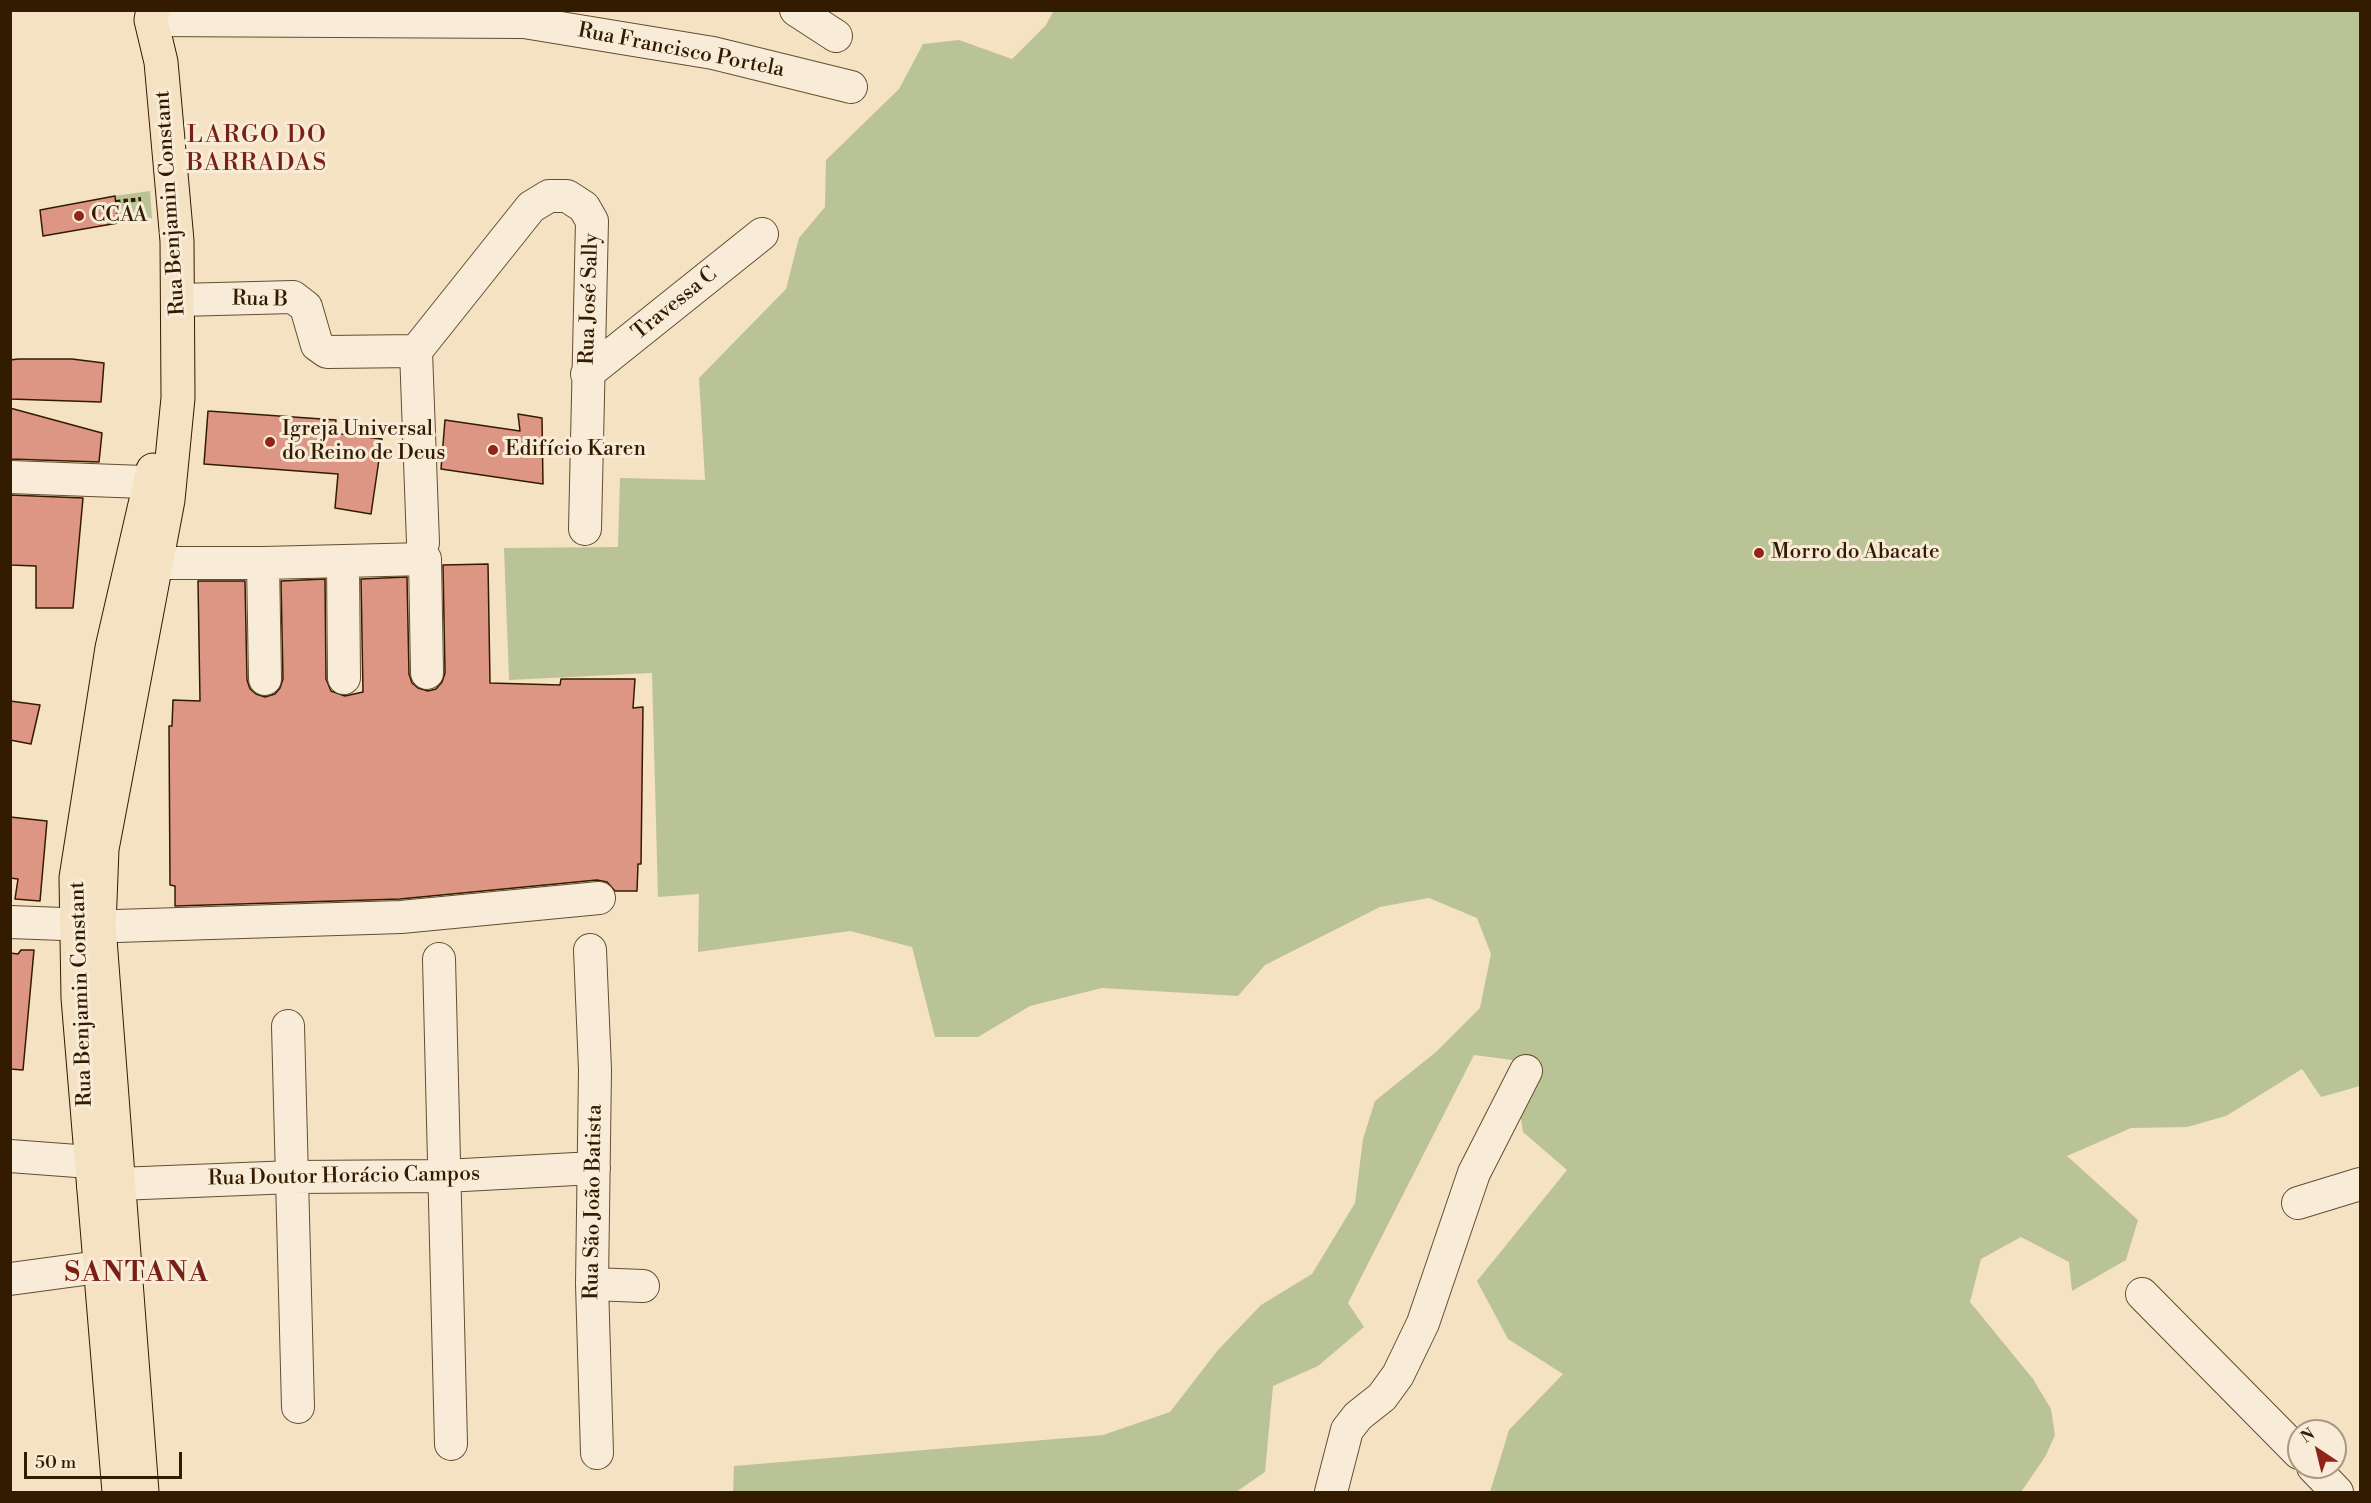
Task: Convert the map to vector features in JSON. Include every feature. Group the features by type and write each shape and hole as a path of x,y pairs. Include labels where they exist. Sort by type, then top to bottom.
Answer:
{"main road":[{"name":"Rua Benjamin Constant","path":"142,1492 101,1176 87,926 76,878 96,737 112,648 159,482 178,398 177,241 161,62 150,14"},
{"name":"Rua Benjamin Constant","path":"87,926 157,562 159,482"},
{"name":"Rua Benjamin Constant","path":"101,1176 99,1267 119,1492"}],"street":[{"path":"800,12 836,36"},
{"name":"Rua Francisco Portela","path":"150,14 524,22 713,53 851,87"},
{"name":"Rua José Sally","path":"416,351 531,207 549,196 567,196 584,207 592,221 585,529"},
{"name":"Travessa C","path":"587,374 762,234"},
{"name":"Rua B","path":"179,300 293,297 306,307 317,345 327,352 416,351"},
{"path":"416,351 423,543"},
{"path":"10,477 159,482"},
{"path":"157,562 263,564 425,559 427,673"},
{"path":"342,562 344,678"},
{"path":"263,564 265,679"},
{"path":"10,922 87,926 401,917 599,898"},
{"name":"Rua São João Batista","path":"590,950 595,1070 592,1284 597,1453"},
{"path":"439,959 451,1444"},
{"path":"288,1026 298,1407"},
{"path":"1331,1492 1347,1430 1358,1416 1382,1397 1398,1375 1423,1323 1474,1173 1526,1071"},
{"name":"Rua Doutor Horácio Campos","path":"10,1156 101,1176 445,1176 594,1168"},
{"path":"2298,1203 2361,1184"},
{"path":"10,1279 99,1267"},
{"path":"592,1284 643,1286"},
{"path":"2142,1294 2287,1441"},
{"path":"2325,1479 2337,1492"}],"path":[{"path":"116,202 141,199"}],"green space":[{"path":"1054,10 2360,11 2360,1086 2321,1097 2302,1069 2226,1116 2187,1127 2131,1128 2067,1156 2138,1220 2126,1260 2072,1291 2069,1262 2021,1237 1981,1259 1970,1302 2033,1379 2051,1409 2055,1435 2045,1457 2021,1492 1490,1492 1509,1430 1563,1374 1508,1339 1477,1281 1567,1170 1523,1132 1512,1060 1474,1055 1348,1303 1364,1327 1318,1366 1273,1386 1265,1472 1236,1492 733,1492 734,1466 1103,1435 1170,1412 1218,1350 1261,1305 1312,1274 1355,1203 1363,1139 1375,1101 1436,1052 1480,1008 1491,954 1477,918 1429,898 1380,907 1265,965 1238,996 1102,988 1030,1006 978,1037 935,1037 912,947 850,931 698,952 699,894 658,897 652,673 509,680 504,548 618,547 620,478 705,480 699,378 786,289 799,238 825,207 826,160 899,89 923,44 959,40 1012,59 1046,25"},
{"path":"150,191 152,218 118,223 114,196"}],"building":[{"name":"CCAA","path":"115,196 118,223 43,236 40,210"},
{"path":"72,359 104,363 101,402 10,399 10,360"},
{"path":"10,408 102,433 99,462 10,459"},
{"name":"Igreja Universal do Reino de Deus","path":"208,411 336,420 334,433 382,439 371,514 335,508 338,474 204,464"},
{"name":"Edifício Karen","path":"518,414 542,418 543,484 441,469 445,420 520,431"},
{"path":"10,495 83,498 73,608 36,608 36,566 10,565"},
{"path":"488,564 490,683 560,685 561,679 635,679 633,708 643,707 641,864 638,864 637,891 615,891 607,882 597,880 400,899 175,906 175,886 170,885 169,726 172,726 173,700 200,701 198,581 245,581 247,680 250,689 265,697 275,694 283,679 281,581 325,579 326,679 331,691 345,696 363,692 361,579 407,577 409,674 412,683 428,691 436,689 445,673 443,565"},
{"path":"10,701 40,705 31,744 10,740"},
{"path":"10,817 47,821 40,901 15,899 18,879 10,878"},
{"path":"21,950 34,950 23,1070 10,1069 10,953 18,954"}],"place":[{"name":"CCAA","path":"79,216"},
{"name":"Igreja Universal do Reino de Deus","path":"270,442"},
{"name":"Edifício Karen","path":"493,450"},
{"name":"Morro do Abacate","path":"1759,553"}],"district":[{"name":"LARGO DO BARRADAS","path":"257,150"},
{"name":"SANTANA","path":"137,1275"}]}
